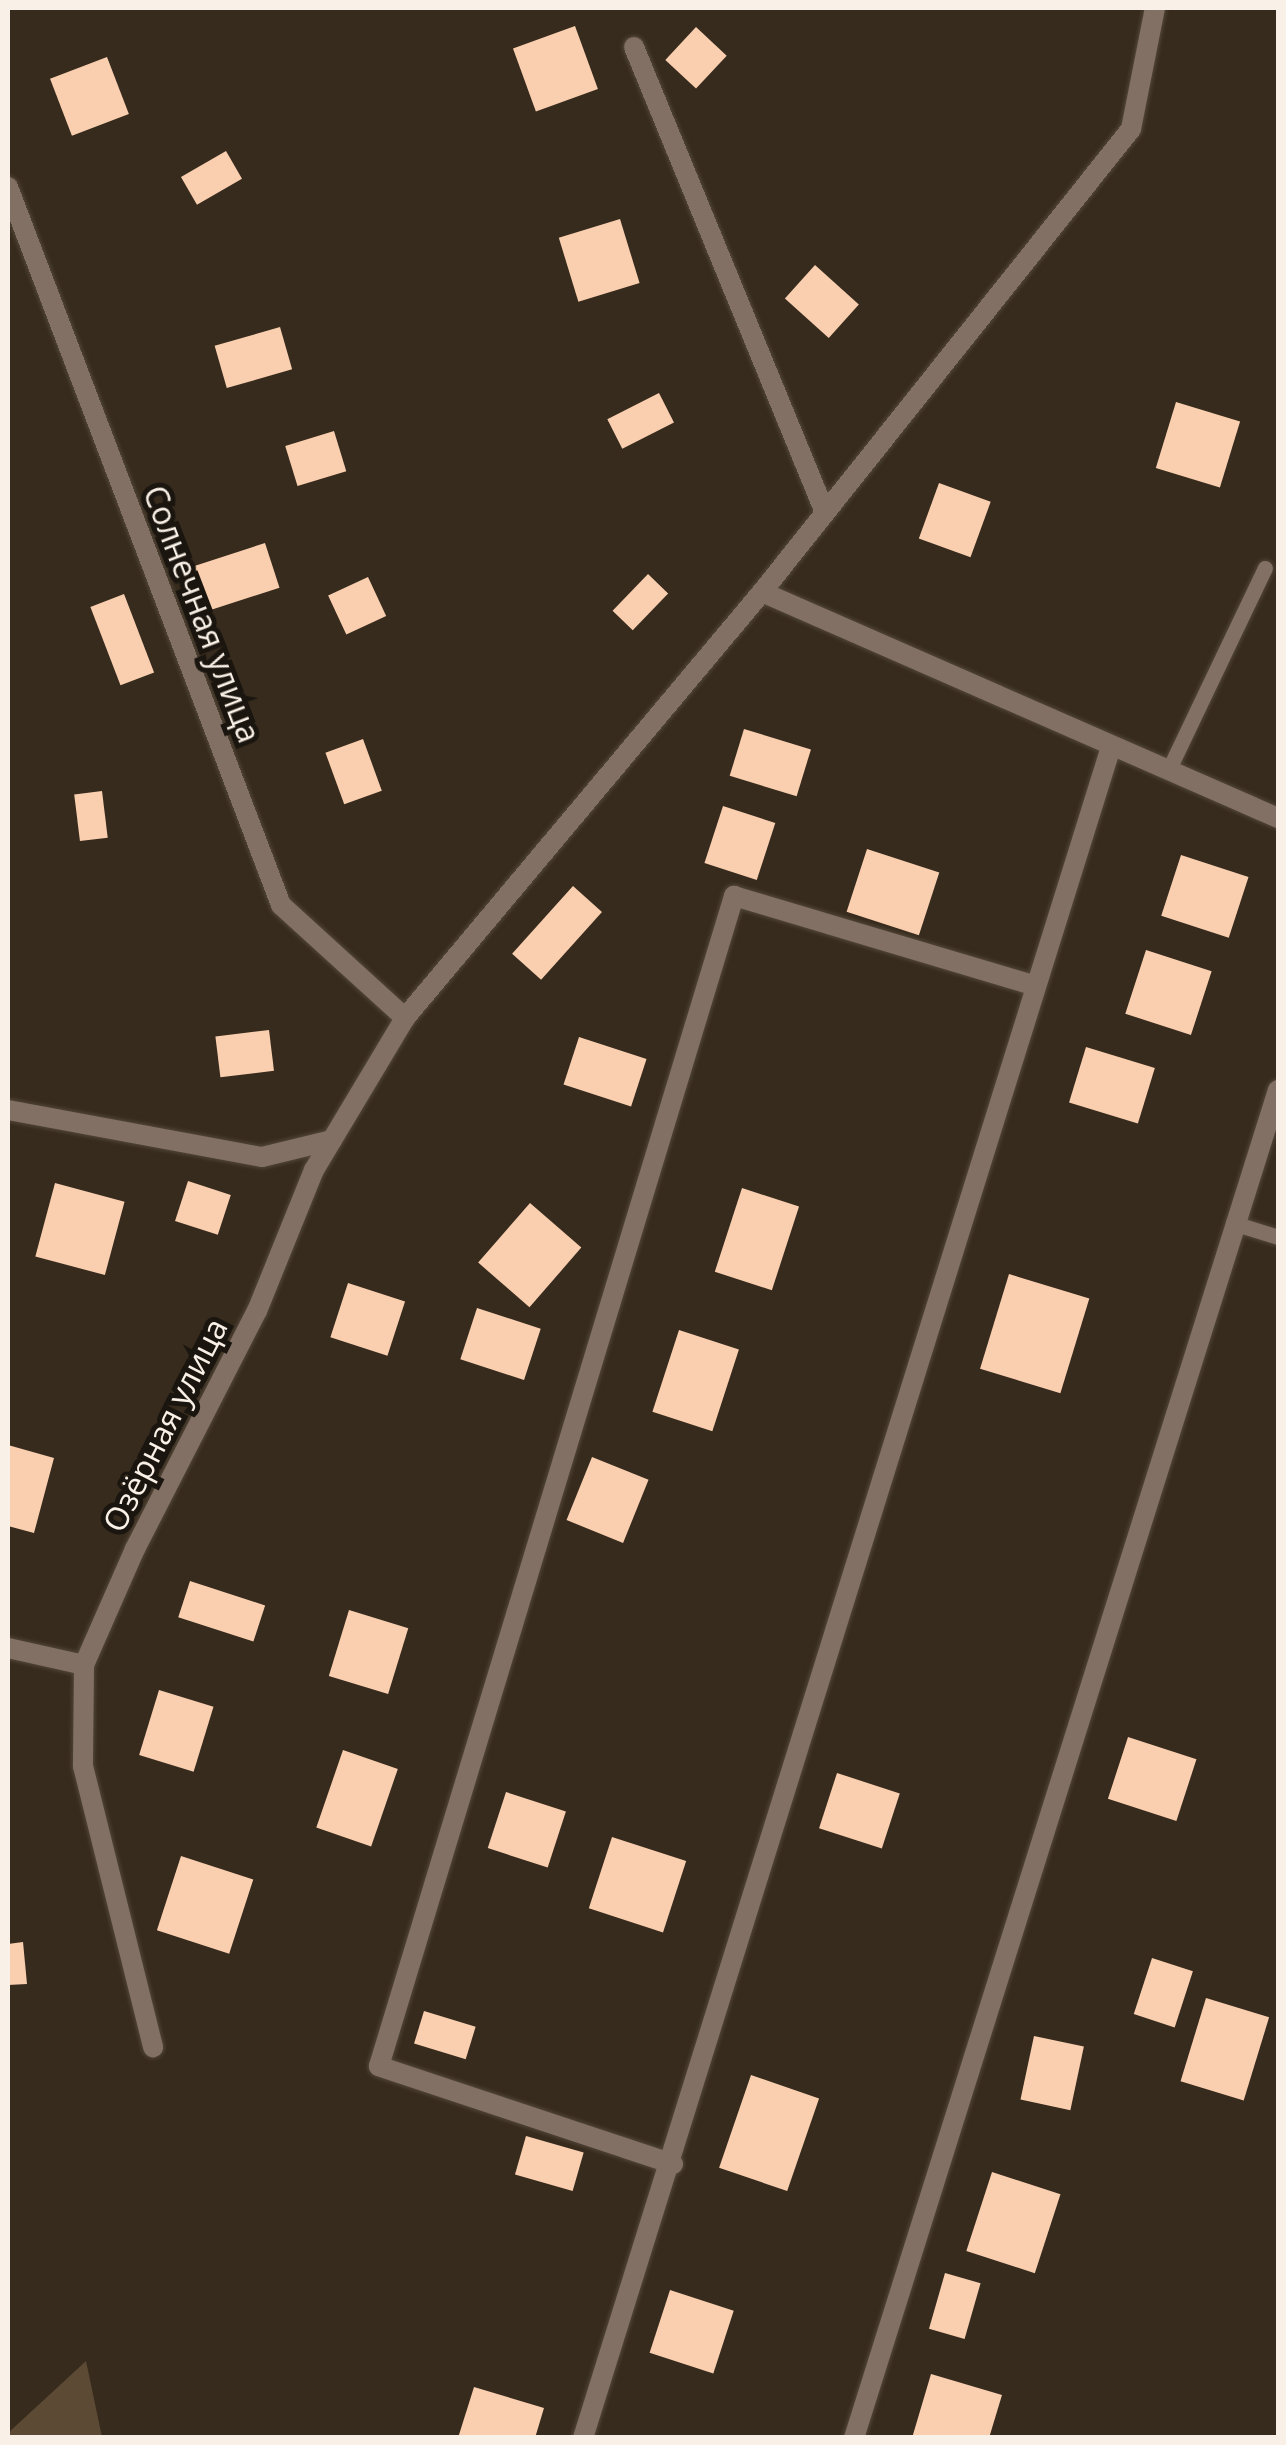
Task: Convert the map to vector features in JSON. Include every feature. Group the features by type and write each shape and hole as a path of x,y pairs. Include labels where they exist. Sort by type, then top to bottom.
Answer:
{"street":[{"name":"Озёрная улица","path":"84,1665 332,1140 405,1018 762,592 1131,129 1155,8"},
{"path":"634,47 824,510"},
{"name":"Солнечная улица","path":"8,187 281,905 405,1018"},
{"path":"762,592 1278,818"},
{"path":"583,2438 674,2164 1111,748"},
{"path":"674,2164 379,2066 734,896 1035,986"},
{"path":"854,2438 1096,1678 1232,1223 1278,1090"},
{"path":"8,1110 262,1157 332,1140"},
{"path":"8,1648 84,1665 84,1766 153,2048"}],"lane":[{"path":"1168,770 1264,568"},
{"path":"1232,1223 1278,1237"}],"shaded area":[{"path":"86,2361 102,2437 8,2437 8,2433"}],"building":[{"path":"575,26 598,89 536,112 513,49"},
{"path":"696,27 727,56 696,89 665,60"},
{"path":"107,57 129,114 72,136 50,79"},
{"path":"226,151 242,179 197,205 181,177"},
{"path":"620,219 640,283 578,302 559,238"},
{"path":"815,265 859,304 829,338 785,298"},
{"path":"280,327 292,369 227,388 215,346"},
{"path":"659,393 674,422 622,449 607,419"},
{"path":"1176,402 1240,422 1220,488 1156,468"},
{"path":"334,431 346,471 298,486 285,446"},
{"path":"939,483 991,502 971,557 919,538"},
{"path":"265,543 280,588 204,612 190,567"},
{"path":"648,574 668,593 633,630 613,611"},
{"path":"368,577 386,616 346,635 328,596"},
{"path":"124,594 154,672 120,685 90,607"},
{"path":"744,729 811,749 797,796 730,776"},
{"path":"363,739 382,791 344,804 325,753"},
{"path":"102,791 108,838 80,841 74,794"},
{"path":"723,806 775,823 757,880 704,863"},
{"path":"867,849 939,872 919,935 847,912"},
{"path":"1181,855 1249,877 1229,938 1161,916"},
{"path":"573,886 602,912 541,980 512,954"},
{"path":"1146,950 1212,971 1191,1035 1125,1014"},
{"path":"269,1030 274,1071 220,1077 215,1037"},
{"path":"579,1037 647,1059 631,1106 564,1085"},
{"path":"1086,1047 1155,1068 1138,1124 1069,1102"},
{"path":"188,1181 231,1195 218,1235 175,1221"},
{"path":"55,1183 125,1202 105,1275 35,1256"},
{"path":"742,1188 799,1207 772,1290 715,1272"},
{"path":"530,1203 581,1248 529,1307 478,1263"},
{"path":"1009,1274 1089,1299 1060,1393 980,1369"},
{"path":"348,1283 405,1302 387,1356 330,1337"},
{"path":"477,1308 541,1329 524,1380 460,1359"},
{"path":"679,1330 739,1349 712,1431 652,1412"},
{"path":"8,1445 54,1458 34,1533 8,1526"},
{"path":"592,1457 649,1480 623,1543 567,1520"},
{"path":"190,1581 265,1605 253,1642 178,1617"},
{"path":"349,1610 408,1628 388,1694 329,1676"},
{"path":"159,1690 214,1707 194,1772 139,1755"},
{"path":"1128,1737 1196,1759 1176,1821 1108,1799"},
{"path":"343,1750 398,1769 371,1846 316,1828"},
{"path":"837,1773 900,1793 882,1849 819,1828"},
{"path":"506,1792 566,1811 548,1868 488,1848"},
{"path":"612,1837 686,1861 663,1932 589,1908"},
{"path":"181,1856 253,1879 229,1954 157,1930"},
{"path":"23,1942 27,1984 8,1985 8,1944"},
{"path":"1152,1958 1193,1971 1175,2027 1134,2014"},
{"path":"1206,1998 1269,2017 1244,2100 1181,2081"},
{"path":"424,2011 476,2027 466,2059 414,2044"},
{"path":"1034,2036 1084,2047 1070,2110 1020,2100"},
{"path":"751,2075 819,2098 787,2191 719,2168"},
{"path":"526,2136 584,2153 573,2191 515,2174"},
{"path":"992,2172 1060,2194 1035,2273 966,2251"},
{"path":"945,2273 981,2283 965,2339 929,2329"},
{"path":"670,2290 734,2311 713,2373 650,2353"},
{"path":"931,2374 1002,2395 989,2438 912,2438"},
{"path":"474,2387 544,2408 535,2438 458,2438"}]}
